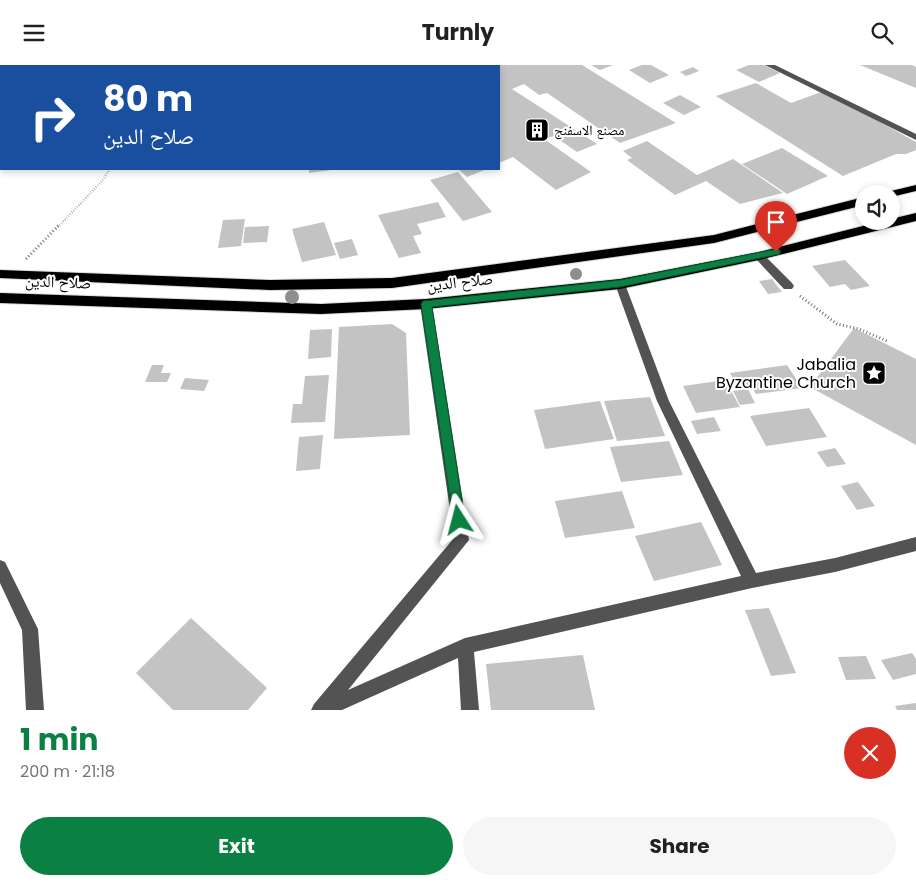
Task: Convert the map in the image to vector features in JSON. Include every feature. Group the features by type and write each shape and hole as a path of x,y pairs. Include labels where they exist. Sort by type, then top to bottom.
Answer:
{"highway":[{"path":"900,192 916,188"},
{"name":"صلاح الدين","path":"6,274 270,285 392,283 714,239 855,203"},
{"name":"صلاح الدين","path":"0,298 321,309 426,304 620,284 759,256 916,217"}],"street":[{"path":"769,65 916,137"},
{"path":"759,256 788,286"},
{"path":"620,284 663,401 752,581"},
{"path":"321,710 462,540 426,304"},
{"path":"321,710 465,646 752,581 835,565 916,544"},
{"path":"0,567 30,629 35,710"},
{"path":"465,646 470,710"}],"path":[{"path":"6,274 102,181 109,170"},
{"path":"788,286 837,324 859,329 887,341"}],"building":[{"name":"مصنع الاسفنج","path":"500,65 582,65 676,123 620,143 547,93 539,95 524,84 512,89 597,144 577,152 554,136 544,139 591,172 556,190 513,157 500,163"},
{"path":"591,65 613,65 600,70"},
{"path":"642,65 651,65 669,75 650,83 629,70"},
{"path":"749,65 764,65 780,73 759,82 736,70"},
{"path":"860,65 912,65 916,67 916,88"},
{"path":"693,67 699,71 686,76 680,72"},
{"path":"756,83 791,103 824,91 916,142 916,150 906,154 896,154 843,176 716,96"},
{"path":"680,95 701,107 684,115 663,103"},
{"path":"647,141 697,175 733,159 783,193 740,204 706,181 675,195 627,160 632,158 623,151"},
{"path":"782,148 828,176 787,194 742,164"},
{"path":"309,170 331,170 309,173"},
{"path":"459,170 484,170 467,177"},
{"path":"458,172 492,212 463,221 430,180"},
{"path":"438,202 446,217 417,224 422,234 413,236 421,253 399,258 378,215"},
{"path":"245,219 241,246 218,248 223,220"},
{"path":"324,222 336,255 302,262 292,229"},
{"path":"269,226 267,242 243,243 245,227"},
{"path":"352,239 358,255 340,259 334,243"},
{"path":"845,260 870,286 851,290 845,284 830,287 812,266"},
{"path":"772,279 782,292 768,294 759,281"},
{"path":"392,324 406,333 410,435 334,439 339,327"},
{"path":"854,328 916,359 916,445 810,387"},
{"path":"332,329 331,357 308,359 310,330"},
{"path":"152,365 164,365 161,373 171,373 167,382 145,382"},
{"path":"787,365 802,388 756,394 752,388 739,390 730,373"},
{"path":"329,375 325,422 291,423 293,404 302,404 305,376"},
{"path":"185,378 209,380 204,391 180,389"},
{"path":"725,380 740,407 696,413 683,386"},
{"path":"748,389 755,403 740,405 733,391"},
{"path":"650,397 665,436 617,441 604,401"},
{"path":"600,401 614,439 545,449 534,410"},
{"path":"809,408 827,437 766,446 750,416"},
{"path":"714,417 721,431 697,434 691,421"},
{"path":"323,435 320,469 296,471 299,437"},
{"path":"669,441 683,475 621,482 610,447"},
{"path":"835,448 846,464 827,467 817,452"},
{"path":"858,482 875,506 857,510 841,486"},
{"path":"622,491 635,528 565,538 555,501"},
{"path":"701,522 722,565 654,581 635,536"},
{"path":"769,608 796,673 771,676 745,610"},
{"path":"191,618 267,688 248,710 173,710 136,673"},
{"path":"912,653 916,659 916,674 893,680 881,660"},
{"path":"583,655 595,710 491,710 486,664"},
{"path":"866,656 876,679 846,680 838,657"},
{"path":"916,703 916,710 897,710 895,706"}],"place":[{"name":"مصنع الاسفنج","path":"537,130"},
{"name":"Jabalia Byzantine Church","path":"874,373"}],"route":[{"path":"459,520 426,304 620,284 776,252"}]}
